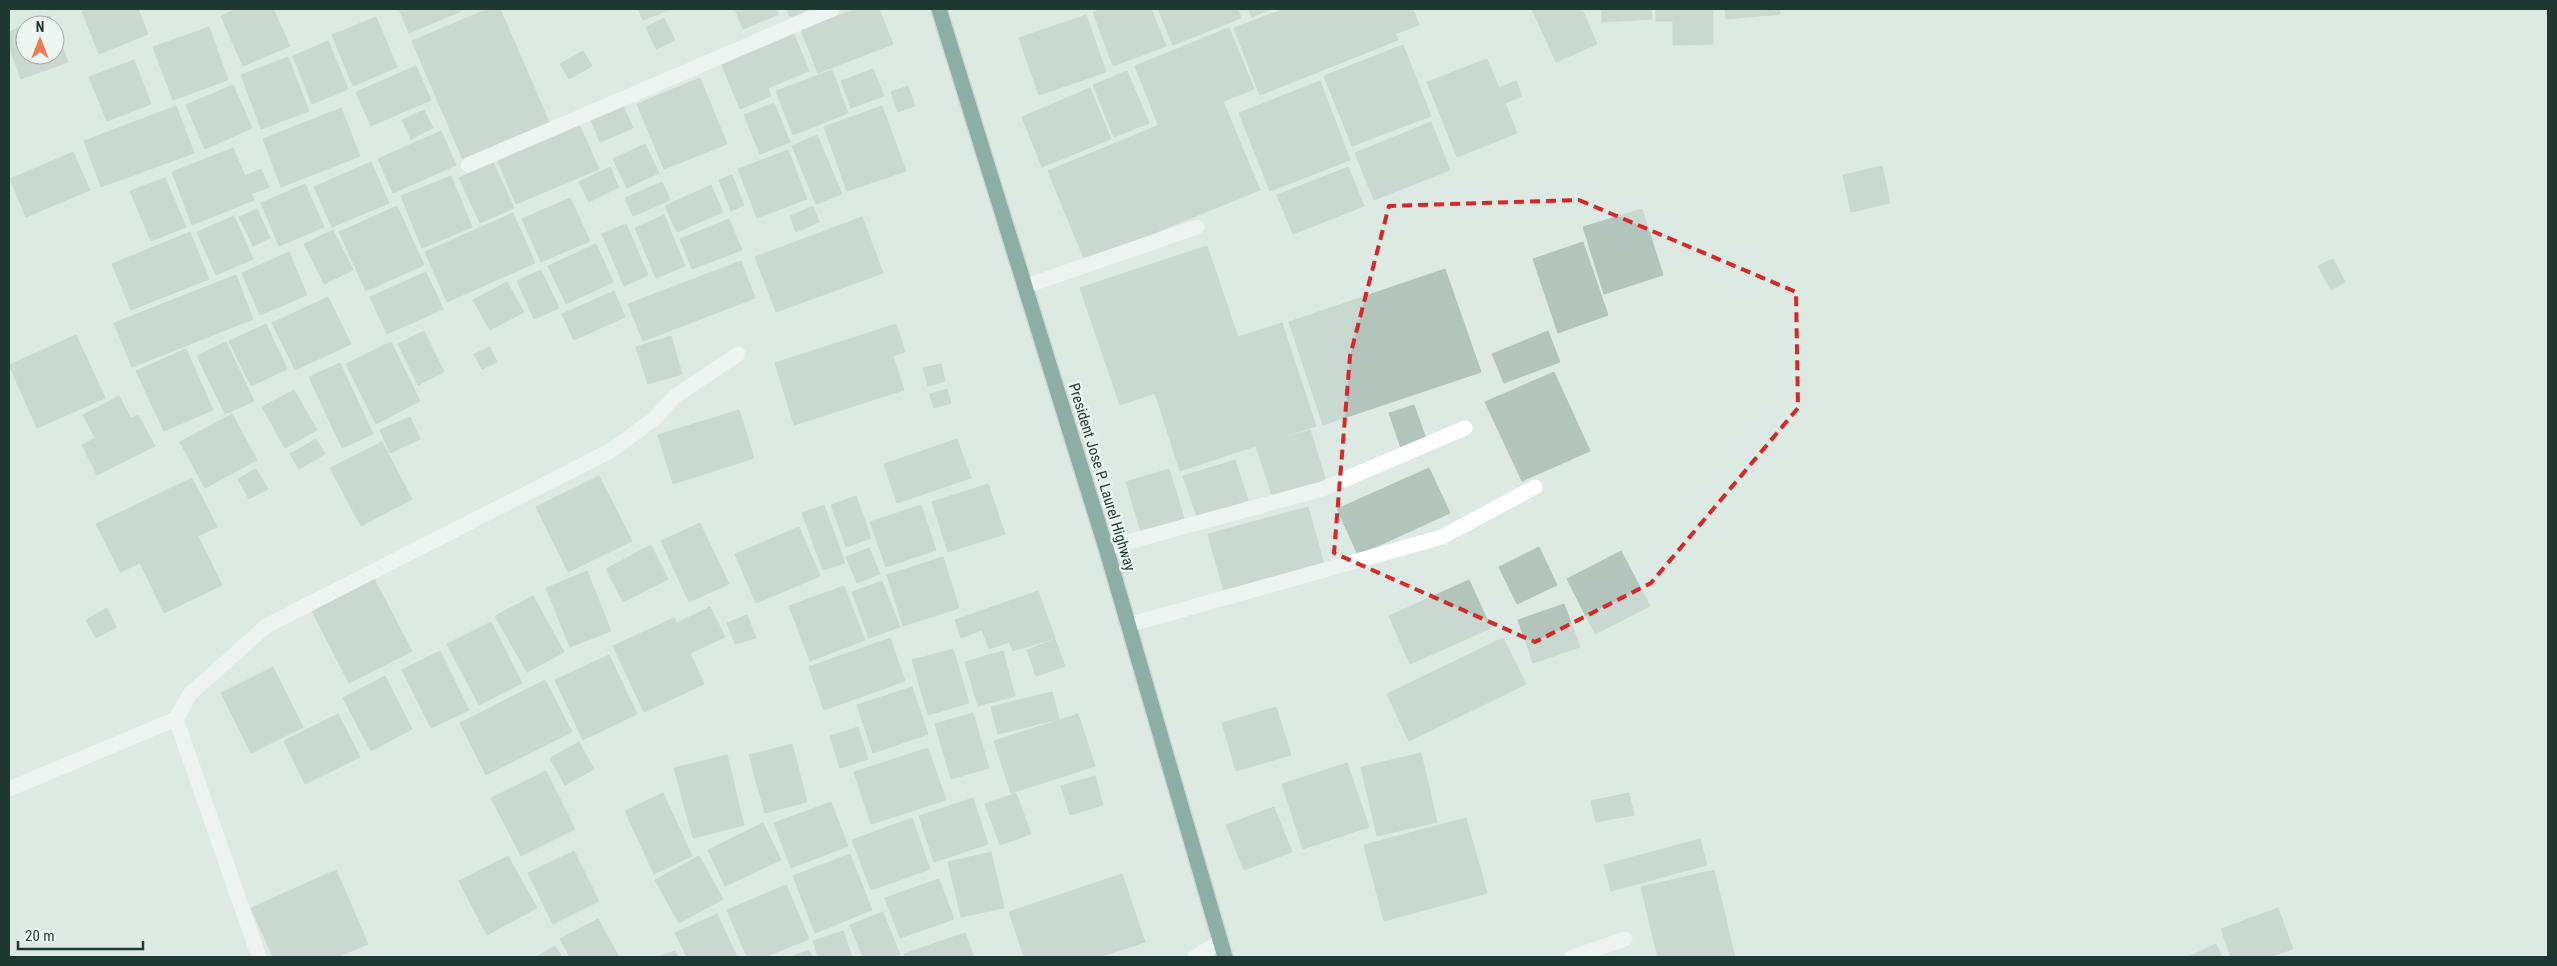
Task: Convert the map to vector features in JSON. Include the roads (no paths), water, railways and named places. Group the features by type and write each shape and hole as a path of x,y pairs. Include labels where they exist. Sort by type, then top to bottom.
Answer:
{"highway":[{"name":"President Jose P. Laurel Highway","path":"939,9 1106,548 1225,957"}],"street":[{"path":"468,165 832,9"},
{"path":"1026,286 1197,227"},
{"path":"9,788 176,718 190,694 266,626 610,450 654,419 675,396 738,354"},
{"path":"1106,548 1322,489 1465,428"},
{"path":"1128,625 1442,537 1535,487"},
{"path":"176,718 259,957"},
{"path":"1572,957 1625,940"},
{"path":"1195,957 1220,942"}]}
